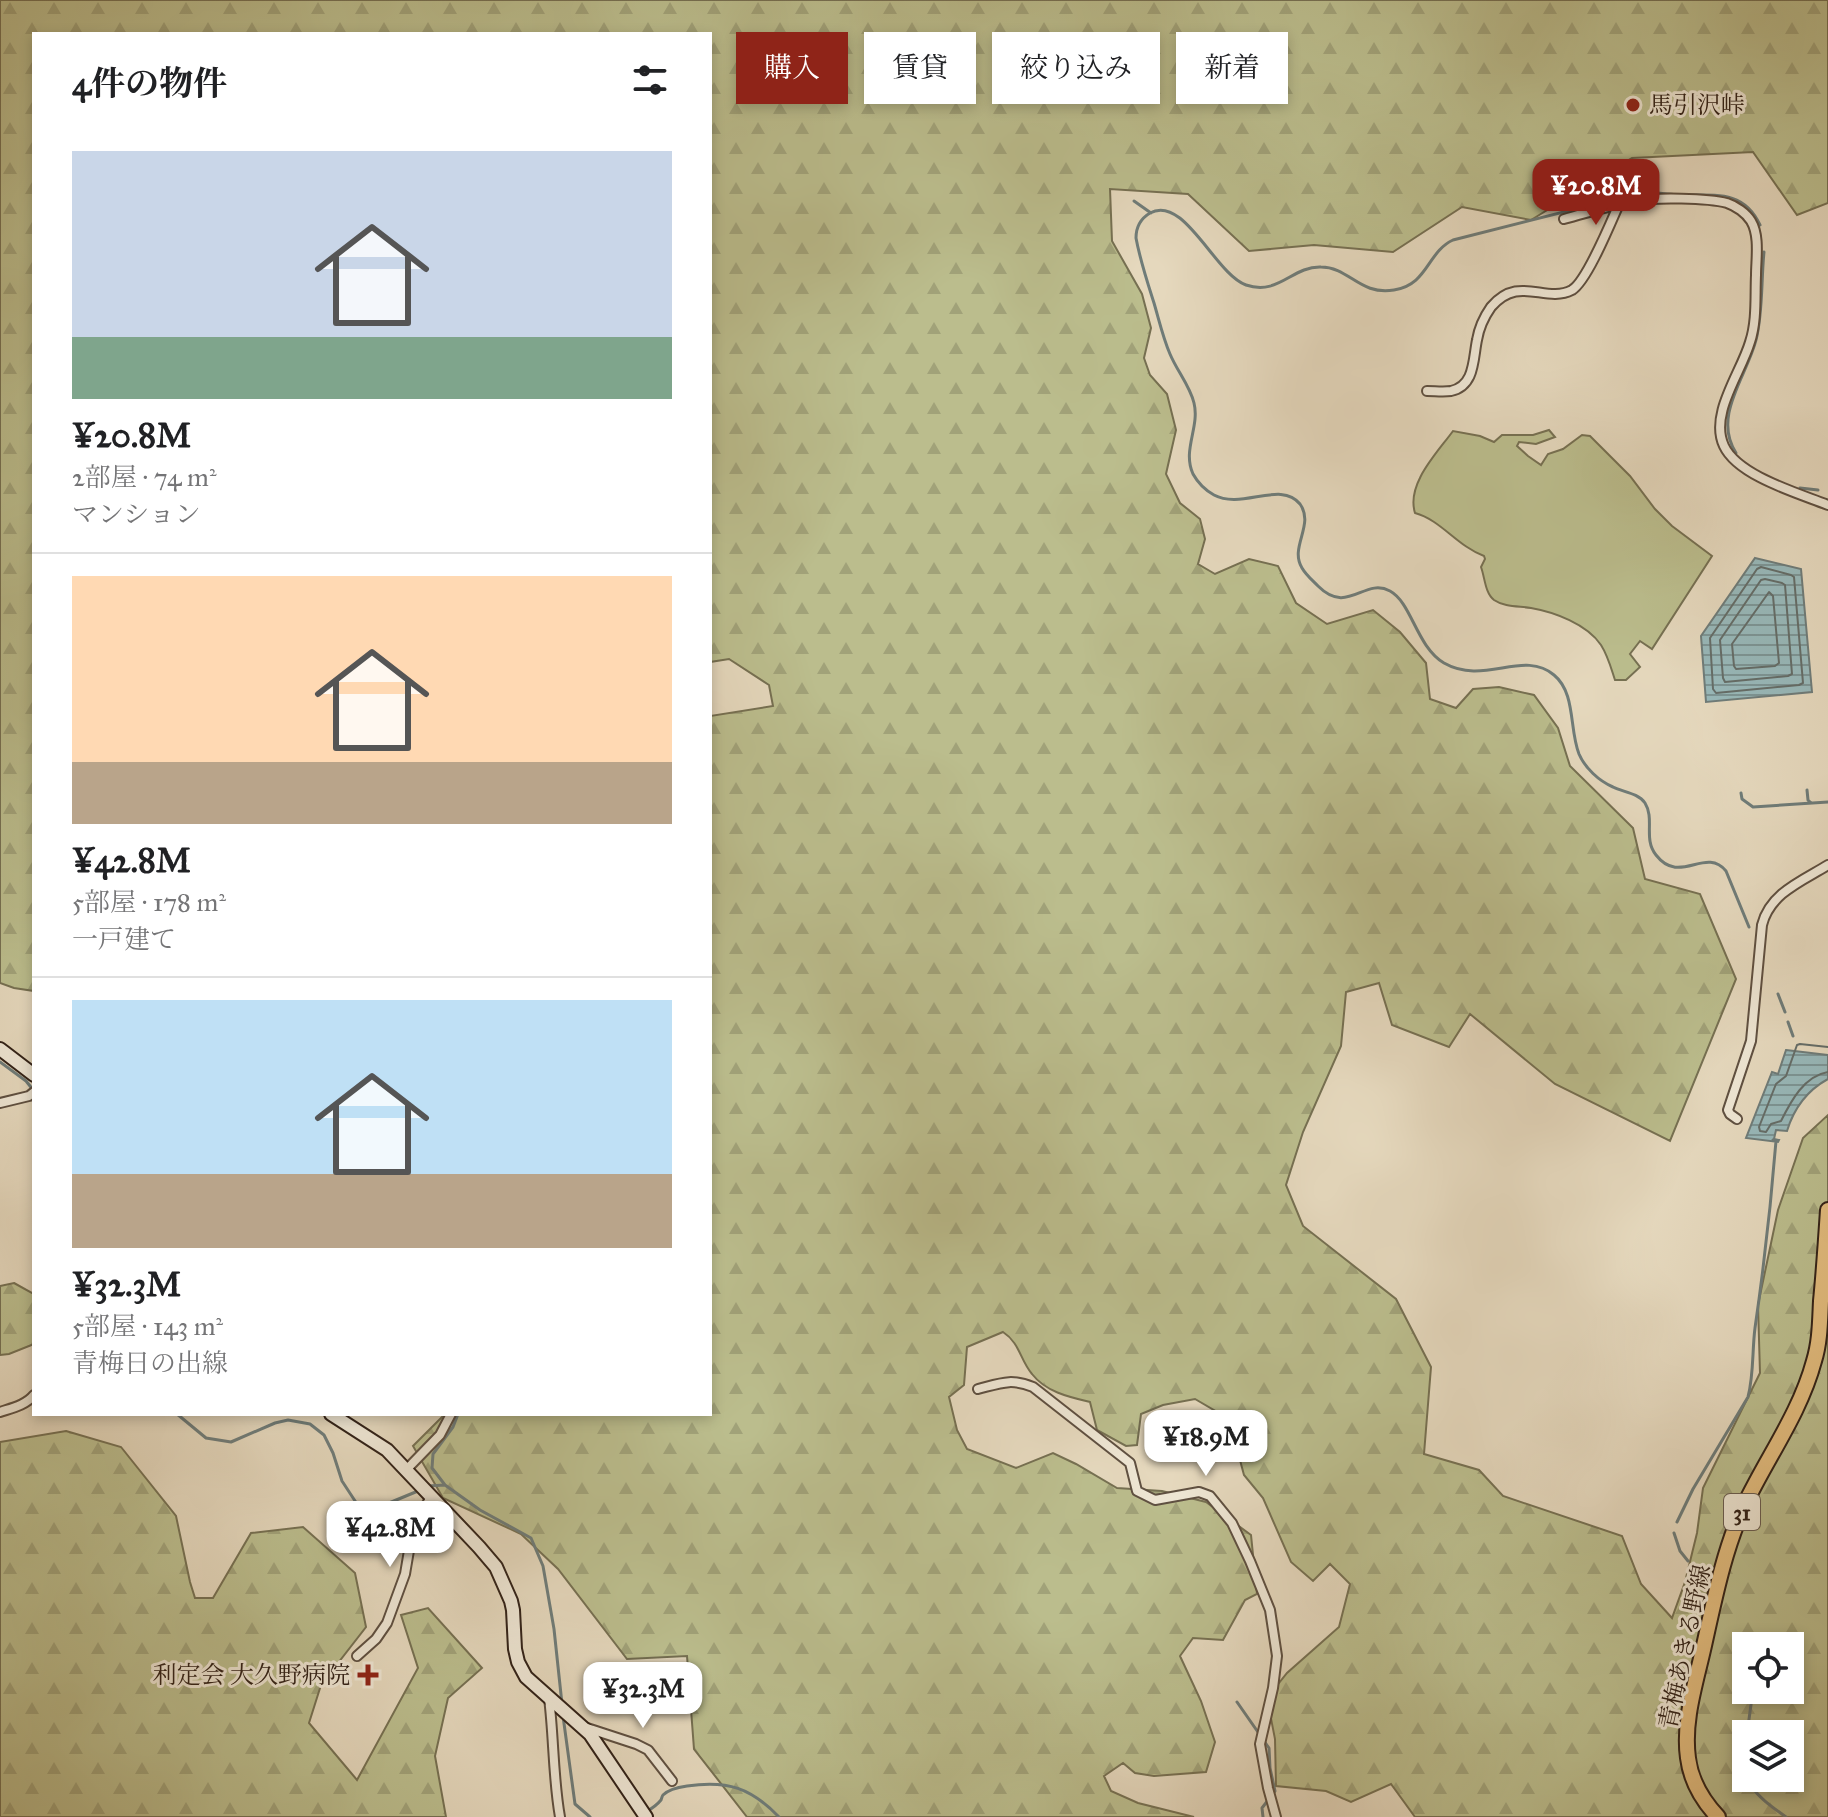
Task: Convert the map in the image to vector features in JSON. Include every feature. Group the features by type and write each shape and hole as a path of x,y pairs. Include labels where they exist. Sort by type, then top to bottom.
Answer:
{"main road":[{"path":"0,1049 32,1073"},
{"name":"青梅あきる野線","path":"1718,1817 1704,1801 1694,1781 1688,1760 1688,1720 1733,1532 1793,1415 1815,1359 1828,1210"},
{"path":"334,1416 387,1450 496,1567 513,1610 515,1649 526,1677 582,1727 607,1757 644,1813"}],"street":[{"path":"1564,219 1619,204 1658,199 1725,203 1735,206 1751,221 1757,248 1753,331 1723,407 1721,438 1730,456 1743,469 1828,505"},
{"path":"1427,391 1452,391 1461,388 1468,380 1473,370 1481,326 1498,300 1515,291 1563,293 1579,284 1619,204"},
{"path":"1737,1119 1728,1110 1751,1041 1765,914 1778,896 1828,865"},
{"path":"0,1103 32,1094"},
{"path":"978,1389 1005,1381 1017,1381 1033,1387 1130,1463 1137,1491 1155,1500 1199,1492 1210,1496 1232,1523 1270,1610 1277,1656 1260,1744 1276,1817"},
{"path":"0,1412 32,1398"},
{"path":"406,1470 440,1435 450,1416"},
{"path":"357,1656 376,1639 387,1623 405,1574 413,1527 425,1491"},
{"path":"552,1700 555,1786 560,1817"},
{"path":"582,1727 648,1750 672,1781"}],"green space":[{"path":"0,0 1828,0 1828,203 1797,215 1753,152 1632,158 1531,220 1462,207 1393,252 1314,245 1249,251 1188,194 1110,189 1112,241 1142,294 1151,328 1144,358 1150,375 1167,394 1176,430 1166,474 1180,503 1200,519 1205,539 1198,564 1215,574 1249,559 1278,566 1296,603 1327,624 1373,610 1400,632 1426,663 1430,699 1456,708 1473,689 1499,687 1534,695 1558,728 1570,766 1633,828 1645,879 1700,894 1736,979 1670,1141 1555,1084 1470,1014 1449,1047 1392,1025 1379,983 1346,992 1341,1046 1303,1132 1286,1185 1303,1226 1396,1299 1431,1367 1424,1454 1479,1470 1503,1496 1622,1536 1641,1584 1672,1618 1697,1533 1703,1488 1760,1373 1758,1305 1778,1210 1803,1138 1828,1115 1828,1817 1415,1817 1391,1784 1351,1802 1326,1791 1276,1786 1275,1739 1267,1698 1287,1673 1339,1627 1350,1584 1330,1564 1313,1581 1291,1562 1263,1498 1244,1475 1229,1419 1195,1399 1163,1405 1141,1414 1137,1445 1126,1446 1097,1430 1090,1402 1058,1393 1038,1380 1028,1369 1013,1341 1003,1332 967,1347 964,1385 949,1397 957,1430 967,1449 1016,1468 1053,1453 1117,1488 1162,1491 1206,1502 1251,1535 1257,1594 1245,1600 1223,1640 1193,1638 1180,1656 1201,1701 1215,1742 1206,1772 1154,1776 1135,1773 1123,1763 1104,1776 1111,1791 1138,1803 1194,1817 747,1817 694,1749 687,1656 627,1659 558,1569 521,1534 443,1498 413,1446 443,1416 712,1416 712,716 773,706 769,685 729,659 712,662 712,32 32,32 32,991 0,983"},
{"path":"1549,430 1555,437 1536,444 1519,442 1517,446 1541,465 1548,454 1563,449 1582,435 1590,436 1630,476 1672,526 1712,556 1652,649 1640,641 1630,654 1640,667 1626,680 1615,680 1601,645 1579,625 1550,613 1494,600 1487,589 1481,567 1484,556 1465,546 1433,521 1415,513 1413,502 1419,480 1453,431 1494,442 1502,435 1533,435"},
{"path":"14,1283 32,1293 32,1345 0,1355 0,1286"},
{"path":"66,1431 121,1447 176,1516 195,1598 213,1598 251,1533 303,1527 355,1573 366,1627 321,1685 309,1723 357,1780 418,1668 401,1615 428,1608 482,1668 448,1698 435,1756 446,1817 0,1817 0,1442"}],"water":[{"path":"1755,558 1801,569 1812,692 1706,702 1701,636"},
{"path":"1786,1050 1828,1055 1828,1079 1802,1101 1787,1131 1776,1130 1774,1139 1778,1142 1746,1138 1772,1072 1778,1074"}],"waterway":[{"path":"1749,927 1726,871 1710,862 1683,867 1665,864 1652,849 1645,803 1603,781 1585,764 1576,744 1566,691 1554,675 1530,665 1474,671 1444,663 1427,646 1404,605 1390,591 1372,589 1338,597 1329,594 1307,575 1298,552 1304,512 1292,497 1272,495 1225,499 1199,483 1193,474 1189,456 1195,421 1194,403 1165,342 1136,238 1144,218 1163,210 1187,225 1234,278 1246,285 1268,287 1302,271 1321,267 1339,271 1363,285 1382,291 1414,282 1444,245 1453,240 1635,194 1725,196 1745,205 1760,225"},
{"path":"1134,201 1151,213"},
{"path":"1736,453 1730,439 1729,410 1756,340 1764,252"},
{"path":"1800,488 1818,490"},
{"path":"1807,790 1810,802"},
{"path":"1741,793 1742,799 1753,807 1828,802"},
{"path":"1778,994 1785,1012"},
{"path":"1788,1022 1793,1036"},
{"path":"0,1062 32,1088"},
{"path":"1677,1522 1748,1397 1772,1188 1776,1141 1773,1140"},
{"path":"179,1416 206,1438 231,1442 288,1420 310,1424 324,1435 342,1481 359,1507 372,1510 418,1491"},
{"path":"445,1485 432,1468 433,1454 457,1416"},
{"path":"428,1486 445,1485 480,1510 531,1538 543,1566 562,1704"},
{"path":"1674,1533 1680,1551 1688,1561"},
{"path":"1237,1702 1260,1735"},
{"path":"1749,1720 1751,1704"},
{"path":"563,1716 575,1804 590,1817"},
{"path":"1263,1817 1262,1808 1275,1791 1269,1748 1264,1741"},
{"path":"646,1812 671,1790 715,1784 748,1793 779,1817"},
{"path":"1756,1792 1786,1817"}],"place":[{"name":"馬引沢峠","path":"1633,105"},
{"name":"利定会 大久野病院","path":"368,1675"}]}
